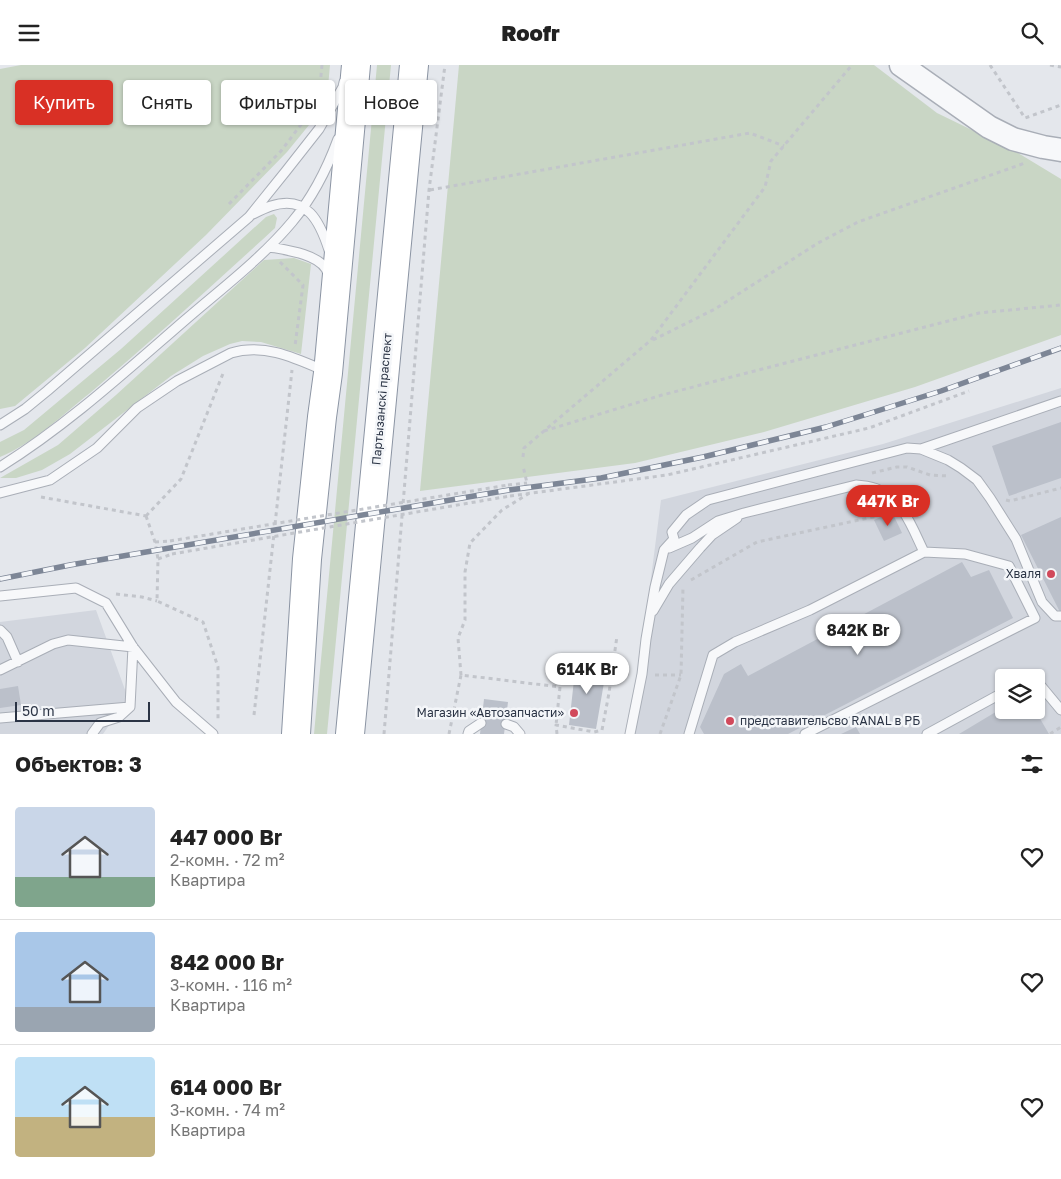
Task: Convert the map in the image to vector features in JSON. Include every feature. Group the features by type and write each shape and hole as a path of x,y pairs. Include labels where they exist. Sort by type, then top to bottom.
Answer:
{"highway":[{"path":"355,80 356,65"},
{"name":"Партызанскі праспект","path":"350,734 414,65"},
{"path":"296,734 307,559 328,373 351,125"}],"street":[{"path":"901,65 989,127 1013,139 1043,147 1061,149"}],"lane":[{"path":"0,425 25,409 47,391 248,217 319,129 343,87 349,65"},
{"path":"0,467 40,441 97,395 270,247 304,207 313,193 345,122"},
{"path":"248,217 270,206 281,203 291,203 304,207 318,222 330,250 335,302"},
{"path":"270,247 300,253 315,259 326,269 335,302"},
{"path":"3,492 50,480 97,448 138,408 177,381 231,353 268,350 294,357 328,373"},
{"path":"921,449 1061,401"},
{"path":"630,734 642,674 655,587 664,550 674,539 672,532 686,515 708,500 907,448 921,449 948,460 977,481 1016,539 1042,603 1055,616 1061,616"},
{"path":"664,550 692,538 718,521 856,485 870,486 892,497 901,508 924,552"},
{"path":"650,616 669,584 700,548 712,535 744,513"},
{"path":"689,734 713,655 735,642 810,610 924,552 965,554 1009,566 1035,618 805,734"},
{"path":"0,597 76,589 106,603 133,647 176,702 213,734"},
{"path":"0,630 8,637 18,662"},
{"path":"0,670 53,644 68,640 133,647"},
{"path":"92,734 100,723 119,717 130,707 133,647"},
{"path":"1045,691 1061,710"},
{"path":"927,734 995,697"},
{"path":"0,718 130,707"},
{"path":"468,734 469,731 481,723"},
{"path":"506,724 514,727 520,734"}],"path":[{"path":"229,204 282,151 309,114 320,86 322,65"},
{"path":"384,734 429,190 445,65"},
{"path":"523,457 524,448 651,340 764,187 771,161 852,65"},
{"path":"990,65 1025,118 1061,105"},
{"path":"1050,65 1061,67"},
{"path":"429,190 750,133 784,146"},
{"path":"651,340 715,309 818,243 858,222 1033,160"},
{"path":"254,715 303,285 278,259"},
{"path":"544,431 662,395 979,313 1061,305"},
{"path":"146,516 181,479 231,353"},
{"path":"158,559 172,554 510,496 667,475 870,428 970,391"},
{"path":"524,466 528,494"},
{"path":"155,542 527,483"},
{"path":"3,492 146,516"},
{"path":"449,734 461,675 458,638 465,620 465,572 470,543 502,510 528,494"},
{"path":"660,734 681,675 683,585 757,542 873,517 894,509"},
{"path":"146,516 155,542 158,559 157,601 203,622 218,667 218,724"},
{"path":"556,725 594,732 602,731 617,636"},
{"path":"461,675 560,687 556,725 557,734"},
{"path":"602,692 609,693"},
{"path":"1050,734 1061,727"}],"shaded area":[{"path":"1061,388 1061,734 631,734 661,500 883,444"},
{"path":"96,610 128,698 103,734 0,734 0,622"}],"green space":[{"path":"21,65 330,65 329,80 221,80 221,125 309,125 287,152 206,235 85,348 15,406 0,409 0,69"},
{"path":"377,65 391,65 390,80 376,80"},
{"path":"459,65 874,65 937,113 1013,150 1061,179 1061,335 915,387 764,432 635,463 420,491"},
{"path":"371,125 385,125 327,734 314,734"},
{"path":"274,214 277,218 275,228 160,332 47,428 24,444 0,457 0,442 24,430 121,349 266,217"},
{"path":"294,258 311,264 301,354 261,342 242,341 230,344 203,356 171,376 70,454 42,470 16,478 0,478 58,445 116,395 264,260"}],"building":[{"path":"1061,422 1061,478 1009,496 992,446"},
{"path":"892,512 902,533 884,541 874,520"},
{"name":"Хваля","path":"1061,517 1061,614 1021,535"},
{"path":"962,562 971,577 989,570 1013,618 788,734 704,734 700,727 724,674 741,664 748,676"},
{"path":"576,662 607,665 596,729 569,725"},
{"path":"18,686 21,705 0,708 0,689"},
{"path":"484,699 508,702 504,734 480,734"},
{"path":"995,712 995,719 1040,719 1049,734 959,734"},
{"path":"856,727 860,734 841,734"}],"railway":[{"path":"0,579 70,565 509,490 601,478 703,457 826,427 941,391 1061,348"}],"place":[{"name":"Хваля","path":"1051,574"},
{"name":"Магазин «Автозапчасти»","path":"574,713"},
{"name":"представительсво RANAL в РБ","path":"730,721"}]}
